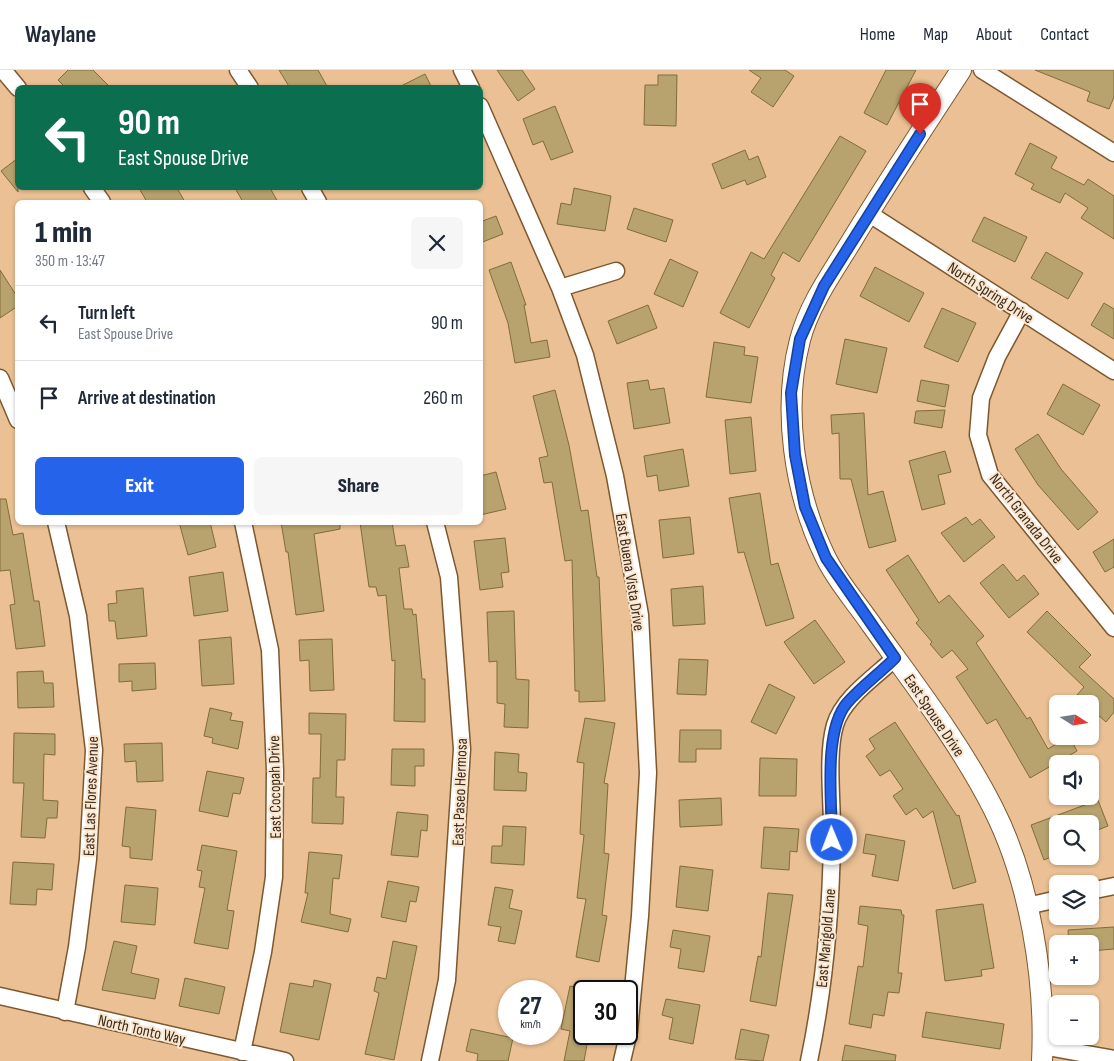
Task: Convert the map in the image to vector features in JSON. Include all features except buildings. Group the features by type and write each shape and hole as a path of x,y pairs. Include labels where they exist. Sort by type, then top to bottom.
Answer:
{"main road":[{"name":"East Spouse Drive","path":"961,70 868,213 824,286 800,339 791,393 795,455 805,507 826,558 957,746 994,810 1014,863 1027,906 1036,949 1042,1054"}],"street":[{"path":"4,70 16,85"},
{"path":"238,70 248,85"},
{"path":"462,70 470,85"},
{"path":"982,70 1114,153"},
{"name":"East Buena Vista Drive","path":"483,113 560,288 585,355 610,457 640,615 648,773 630,1031 622,1061"},
{"name":"North Spring Drive","path":"868,213 1114,371"},
{"path":"560,288 616,271"},
{"name":"North Granada Drive","path":"1022,311 997,357 982,398 978,435 990,475 1114,628"},
{"path":"0,378 15,413"},
{"name":"East Las Flores Avenue","path":"57,525 78,616 94,750 88,859 77,947 65,1012"},
{"name":"East Cocopah Drive","path":"242,1052 264,952 274,877 274,770 270,650 244,525"},
{"name":"East Paseo Hermosa","path":"430,1061 447,980 462,749 449,577 437,525"},
{"name":"East Marigold Lane","path":"809,1061 817,1023 824,962 832,840 832,748 835,724 846,704 895,658"},
{"path":"1099,889 1114,886"},
{"path":"1027,906 1049,901"},
{"name":"North Tonto Way","path":"0,996 285,1061"},
{"path":"1042,1054 1114,1059"}],"route":[{"path":"832,840 832,748 835,724 846,704 895,658 826,558 805,507 795,455 791,393 800,339 824,286 868,213 920,134"}]}
